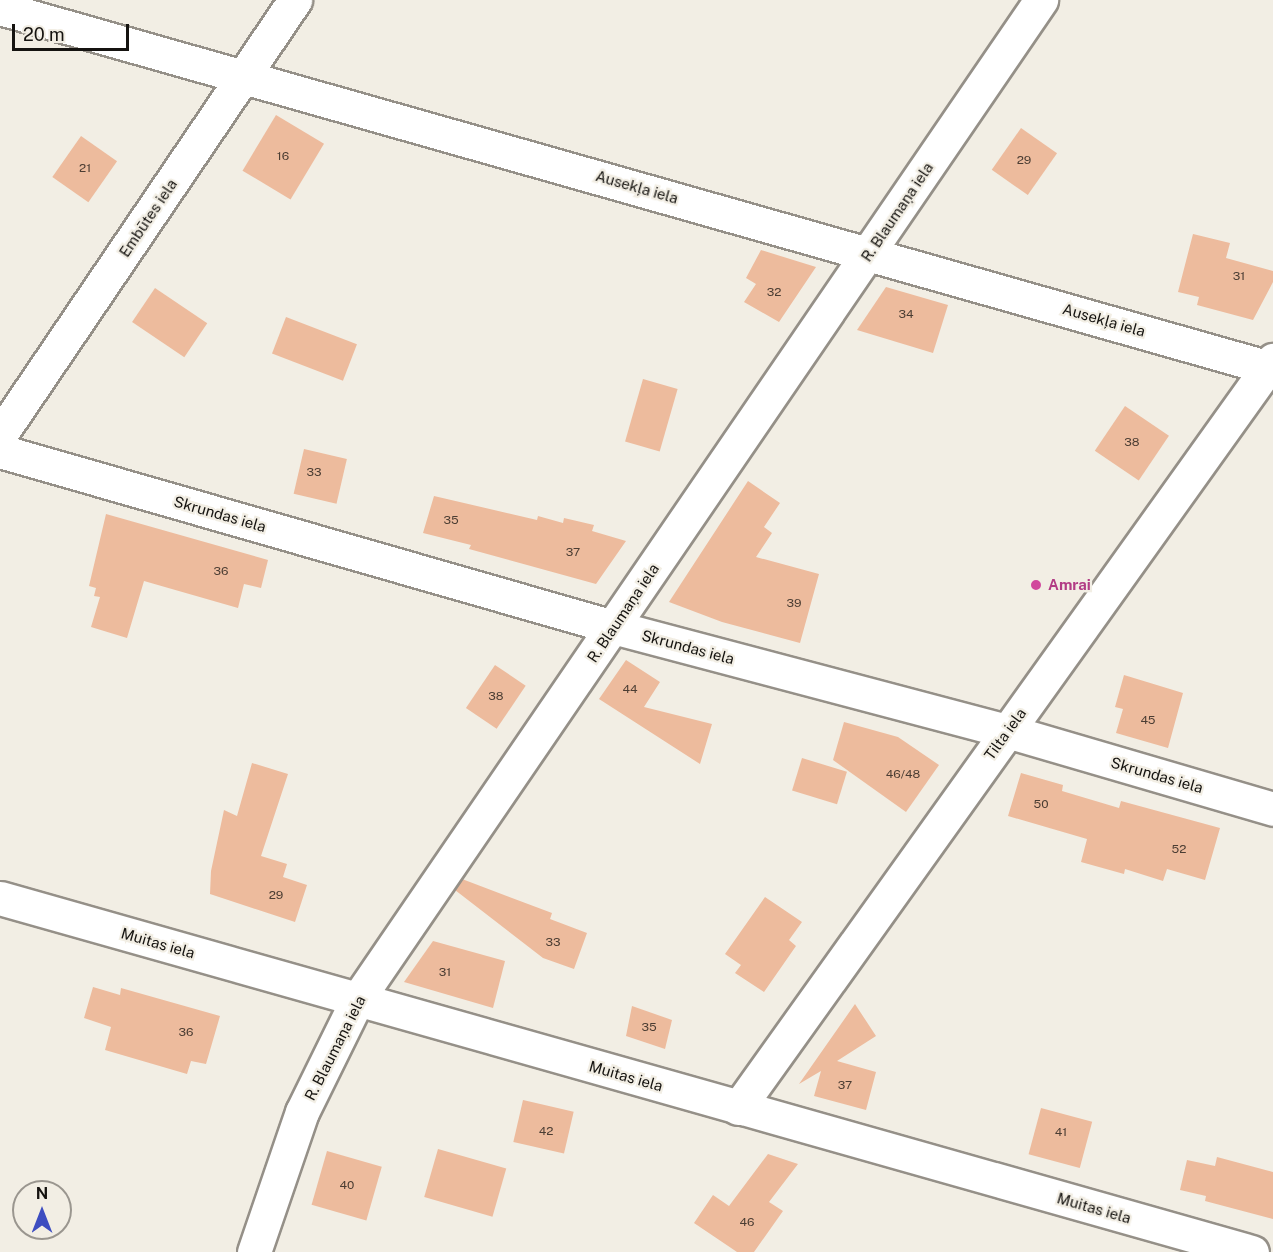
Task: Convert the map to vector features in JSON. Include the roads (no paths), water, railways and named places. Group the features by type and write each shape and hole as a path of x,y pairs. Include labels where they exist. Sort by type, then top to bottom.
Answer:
{"street":[{"name":"Embūtes iela","path":"0,435 295,0"},
{"name":"R. Blaumaņa iela","path":"254,1252 302,1112 357,1000 1041,0"},
{"name":"Ausekļa iela","path":"0,8 1271,365"},
{"name":"Tilta iela","path":"738,1108 1271,365"},
{"name":"Skrundas iela","path":"0,451 613,627 1007,731 1273,809"},
{"name":"Muitas iela","path":"0,898 1252,1252"}],"place":[{"name":"Amrai","path":"1036,585"}]}
